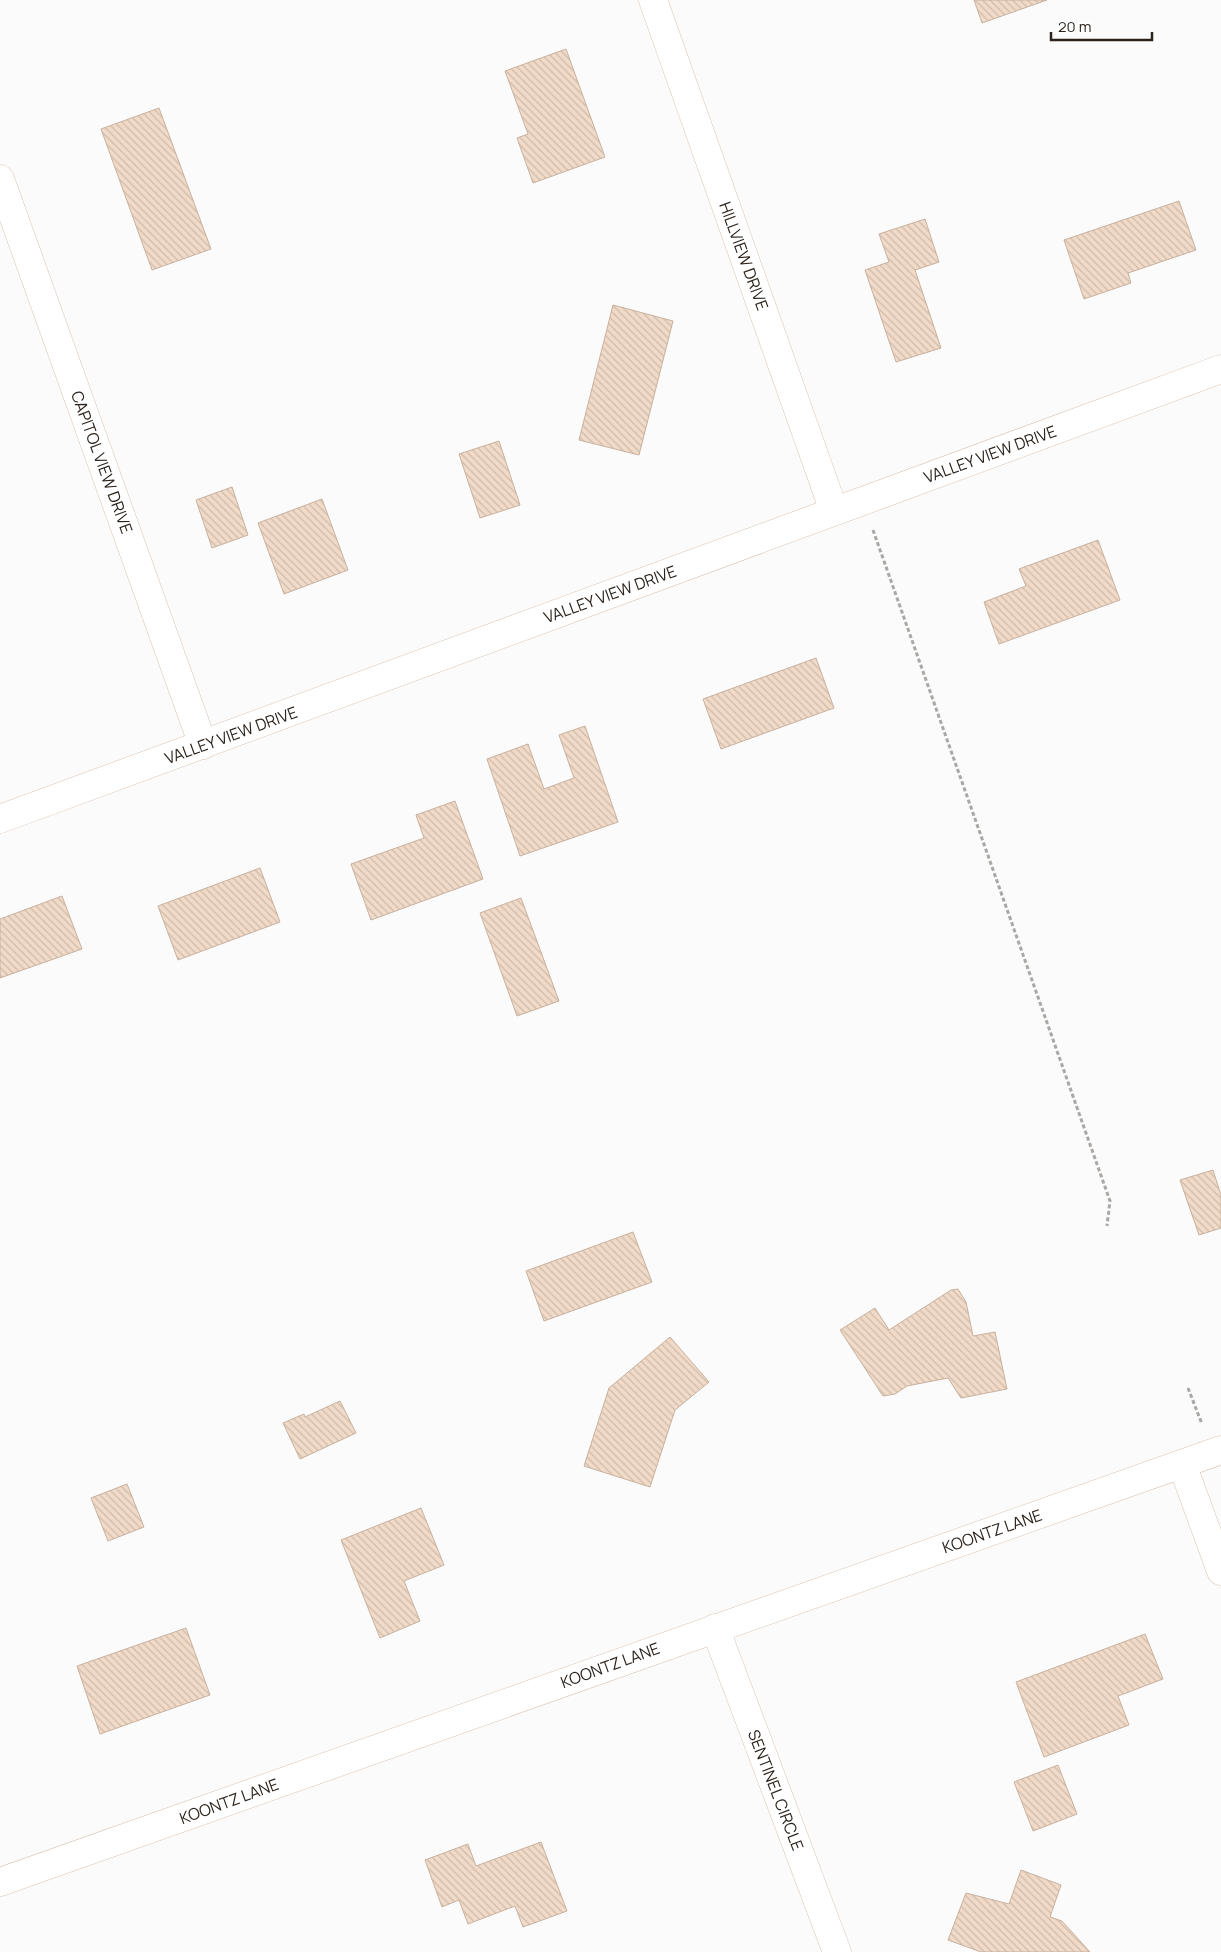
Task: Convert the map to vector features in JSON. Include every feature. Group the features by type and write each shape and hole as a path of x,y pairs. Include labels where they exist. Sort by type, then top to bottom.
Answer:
{"street":[{"name":"HILLVIEW DRIVE","path":"653,0 834,511"},
{"name":"CAPITOL VIEW DRIVE","path":"0,179 203,745"},
{"name":"VALLEY VIEW DRIVE","path":"0,819 1221,369"},
{"name":"KOONTZ LANE","path":"0,1882 1217,1451"},
{"path":"1182,1464 1221,1571"},
{"name":"SENTINEL CIRCLE","path":"715,1628 837,1952"}],"path":[{"path":"863,501 1110,1201 1107,1226"},
{"path":"1188,1388 1217,1451"}],"building":[{"path":"974,0 1047,0 982,23"},
{"path":"566,49 605,157 533,183 517,138 528,134 505,71"},
{"path":"159,108 211,249 152,270 101,129"},
{"path":"1179,201 1196,250 1128,273 1131,283 1084,299 1064,240"},
{"path":"925,219 939,262 915,270 941,348 896,362 865,270 889,262 879,234"},
{"path":"613,305 673,321 639,455 579,440"},
{"path":"499,441 520,505 480,518 459,454"},
{"path":"232,487 248,535 212,548 196,500"},
{"path":"322,499 348,570 284,594 258,523"},
{"path":"1098,540 1120,600 999,644 984,602 1026,586 1019,569"},
{"path":"816,658 834,708 721,749 703,699"},
{"path":"585,726 618,822 520,856 487,759 528,744 544,789 574,778 559,735"},
{"path":"455,801 483,879 371,920 351,864 424,838 416,815"},
{"path":"260,868 280,922 178,960 158,906"},
{"path":"62,896 82,949 0,978 0,919"},
{"path":"521,898 559,1001 517,1016 480,913"},
{"path":"1213,1170 1221,1195 1221,1228 1199,1235 1180,1180"},
{"path":"633,1232 652,1282 544,1321 526,1271"},
{"path":"958,1289 966,1302 973,1336 995,1332 1007,1389 961,1398 948,1378 907,1386 895,1394 883,1396 840,1330 875,1308 889,1330 951,1290"},
{"path":"670,1337 709,1382 675,1410 650,1487 584,1466 609,1388"},
{"path":"340,1401 356,1433 300,1459 283,1423 304,1414 305,1417"},
{"path":"127,1484 144,1527 108,1541 91,1498"},
{"path":"421,1508 444,1565 404,1581 420,1621 380,1638 341,1540"},
{"path":"186,1628 210,1695 100,1734 77,1666"},
{"path":"1145,1634 1163,1679 1118,1696 1129,1725 1044,1757 1016,1682"},
{"path":"1058,1765 1077,1814 1033,1831 1014,1782"},
{"path":"541,1842 567,1911 523,1927 515,1906 468,1924 459,1900 442,1907 425,1860 468,1844 476,1866"},
{"path":"1021,1870 1061,1885 1050,1917 1062,1921 1090,1952 981,1952 948,1940 966,1893 1009,1904"}]}
